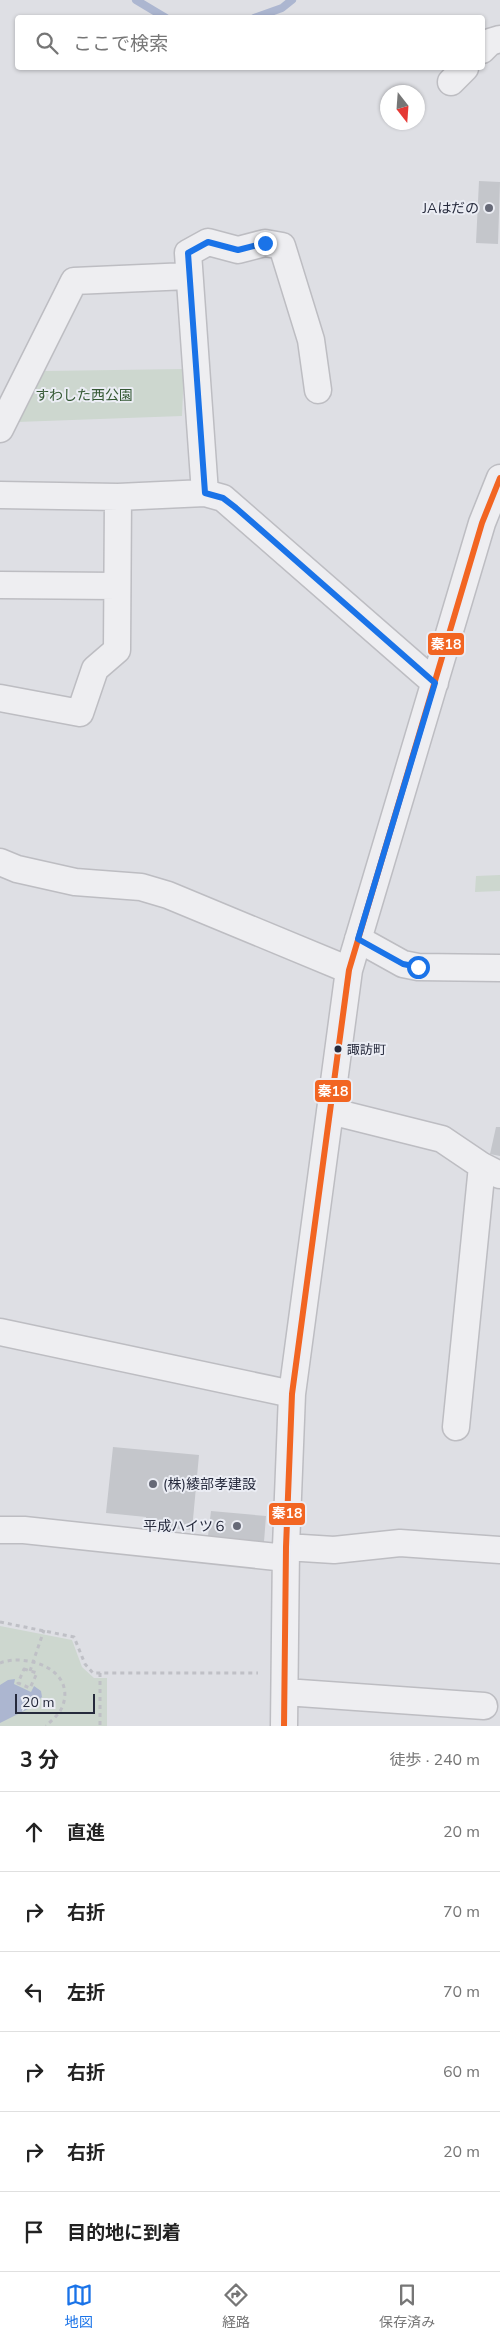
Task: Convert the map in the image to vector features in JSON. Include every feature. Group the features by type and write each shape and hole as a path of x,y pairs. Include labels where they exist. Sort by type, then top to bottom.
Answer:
{"street":[{"path":"485,47 490,42 500,39"},
{"path":"205,493 188,276 188,253 208,242 238,250 265,243 282,246 312,340 318,390"},
{"path":"0,429 74,281 188,276"},
{"path":"284,1726 286,1552 292,1394 349,970 435,683 491,523 500,478"},
{"path":"0,495 118,497 205,493 223,498 435,683"},
{"path":"0,698 80,713 95,669 116,650 118,497"},
{"path":"0,585 116,586"},
{"path":"0,862 17,870 75,882 141,887 168,895 349,970"},
{"path":"358,939 403,964 418,967 500,968"},
{"path":"330,1111 442,1140 491,1170 456,1427"},
{"path":"0,1332 292,1394"},
{"path":"0,1530 24,1530 286,1552 334,1550 400,1543 500,1550"},
{"path":"285,1683 484,1706"}],"path":[{"path":"0,1622 74,1637 85,1664 93,1673 285,1683"},
{"path":"30,1671 44,1630"},
{"path":"0,1663 16,1658 34,1661 56,1673 63,1687 63,1706 57,1716 46,1726"},
{"path":"24,1669 30,1671 36,1673 30,1688 18,1683 24,1669"},
{"path":"100,1673 100,1726"}],"green space":[{"name":"すわした西公園","path":"184,369 182,416 17,422 45,371"},
{"path":"500,875 500,891 475,892 476,876"},
{"path":"0,1626 72,1640 82,1667 94,1678 107,1678 107,1726 0,1726"}],"water":[{"path":"15,1679 14,1684 31,1692 34,1686 41,1691 42,1697 30,1708 0,1723 0,1685 8,1680"}],"building":[{"name":"JAはだの","path":"479,181 500,182 498,244 476,243"},
{"path":"496,1127 500,1127 500,1156 490,1154"},
{"name":"(株)綾部孝建設","path":"113,1447 199,1455 192,1530 146,1526 146,1517 106,1513"},
{"name":"平成ハイツ６","path":"211,1511 266,1516 264,1542 208,1536"}],"waterway":[{"path":"136,0 161,15"},
{"path":"262,15 282,8 292,0"}],"transit line":[{"name":"秦18","path":"284,1726 286,1547 292,1394 349,970 482,523 500,478"}],"place":[{"name":"JAはだの","path":"489,208"},
{"name":"諏訪町","path":"338,1049"},
{"name":"(株)綾部孝建設","path":"153,1484"},
{"name":"平成ハイツ６","path":"237,1526"}],"route":[{"path":"265,243 238,250 208,242 188,253 188,276 205,493 223,498 236,508 435,683 358,939 403,964 418,967"}]}
